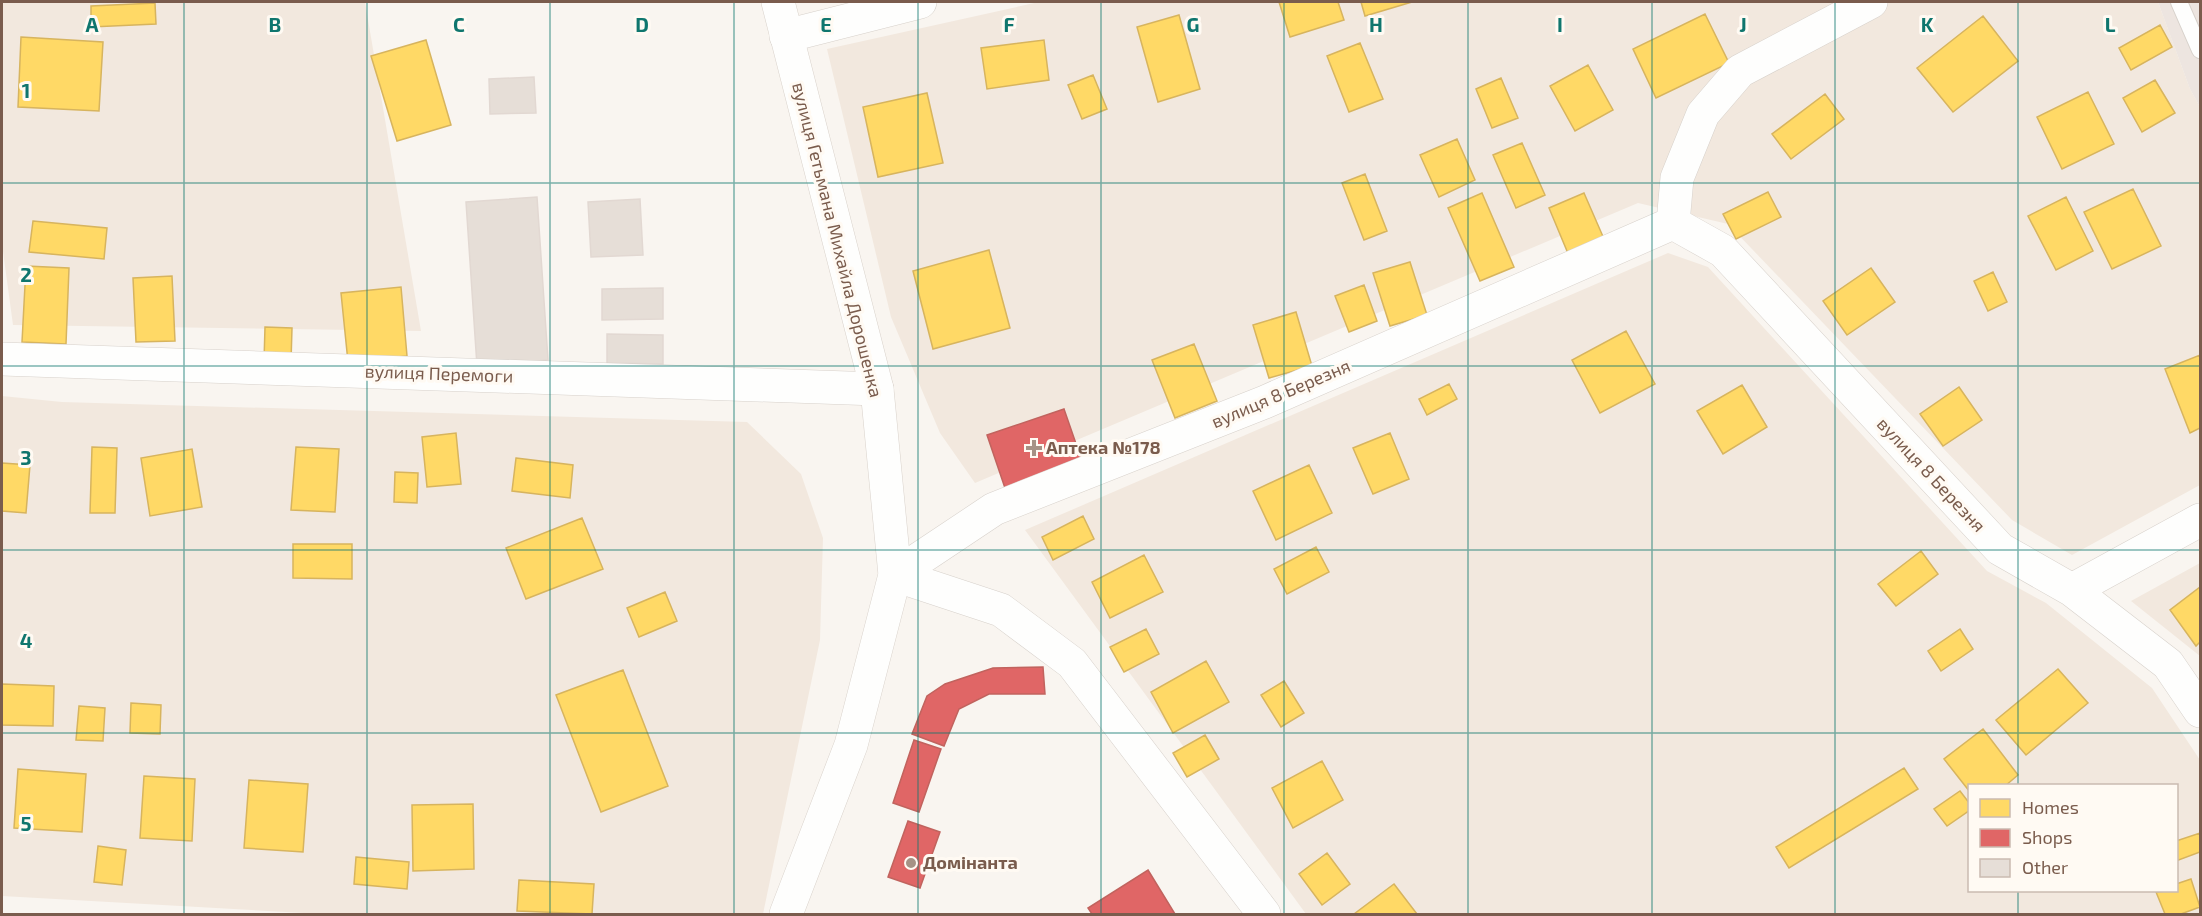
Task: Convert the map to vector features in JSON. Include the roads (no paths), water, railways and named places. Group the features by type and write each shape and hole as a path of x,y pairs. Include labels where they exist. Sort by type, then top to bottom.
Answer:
{"street":[{"name":"вулиця Гетьмана Михайла Дорошенка","path":"778,2 877,389 895,575"},
{"path":"786,36 920,2"},
{"path":"1673,223 1677,178 1703,114 1740,71 1871,2"},
{"name":"вулиця 8 Березня","path":"895,575 994,509 1265,402 1673,223 1723,251 2000,549 2072,590 2168,664 2200,711"},
{"name":"вулиця Перемоги","path":"2,359 877,389"},
{"path":"2072,590 2200,520"},
{"path":"786,915 851,745 895,575 1001,610 1072,663 1263,915"}],"lane":[{"path":"2179,2 2200,50"}],"place":[{"name":"Аптека №178","path":"1034,448"},
{"name":"Домінанта","path":"911,863"}]}
